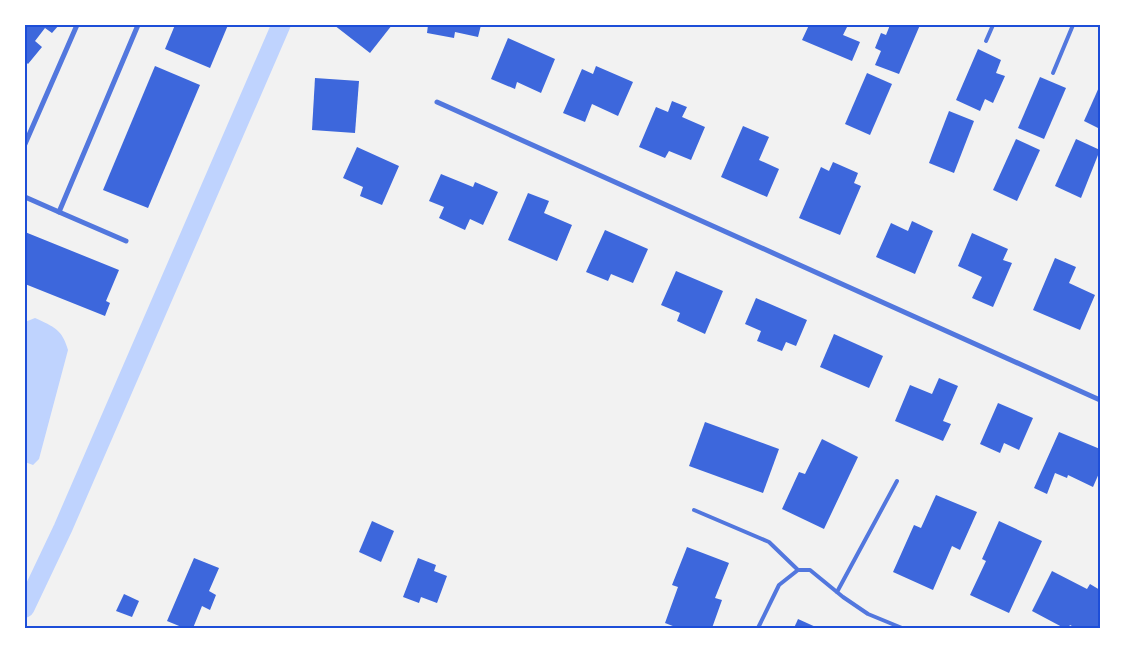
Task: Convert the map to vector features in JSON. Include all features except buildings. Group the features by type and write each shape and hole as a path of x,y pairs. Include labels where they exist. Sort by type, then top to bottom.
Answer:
{"street":[{"path":"25,144 76,25"},
{"path":"59,212 138,25"},
{"path":"437,102 1100,400"},
{"path":"25,197 126,242"}],"lane":[{"path":"986,41 994,25"},
{"path":"1053,73 1073,25"},
{"path":"837,592 898,481"},
{"path":"694,510 769,542 798,570"},
{"path":"758,628 779,585 798,570 810,570 868,614 902,628"}],"water":[{"path":"35,318 60,333 68,350 39,459 33,465 25,462 25,322"}],"waterway":[{"path":"25,608 63,528 281,25"}]}
